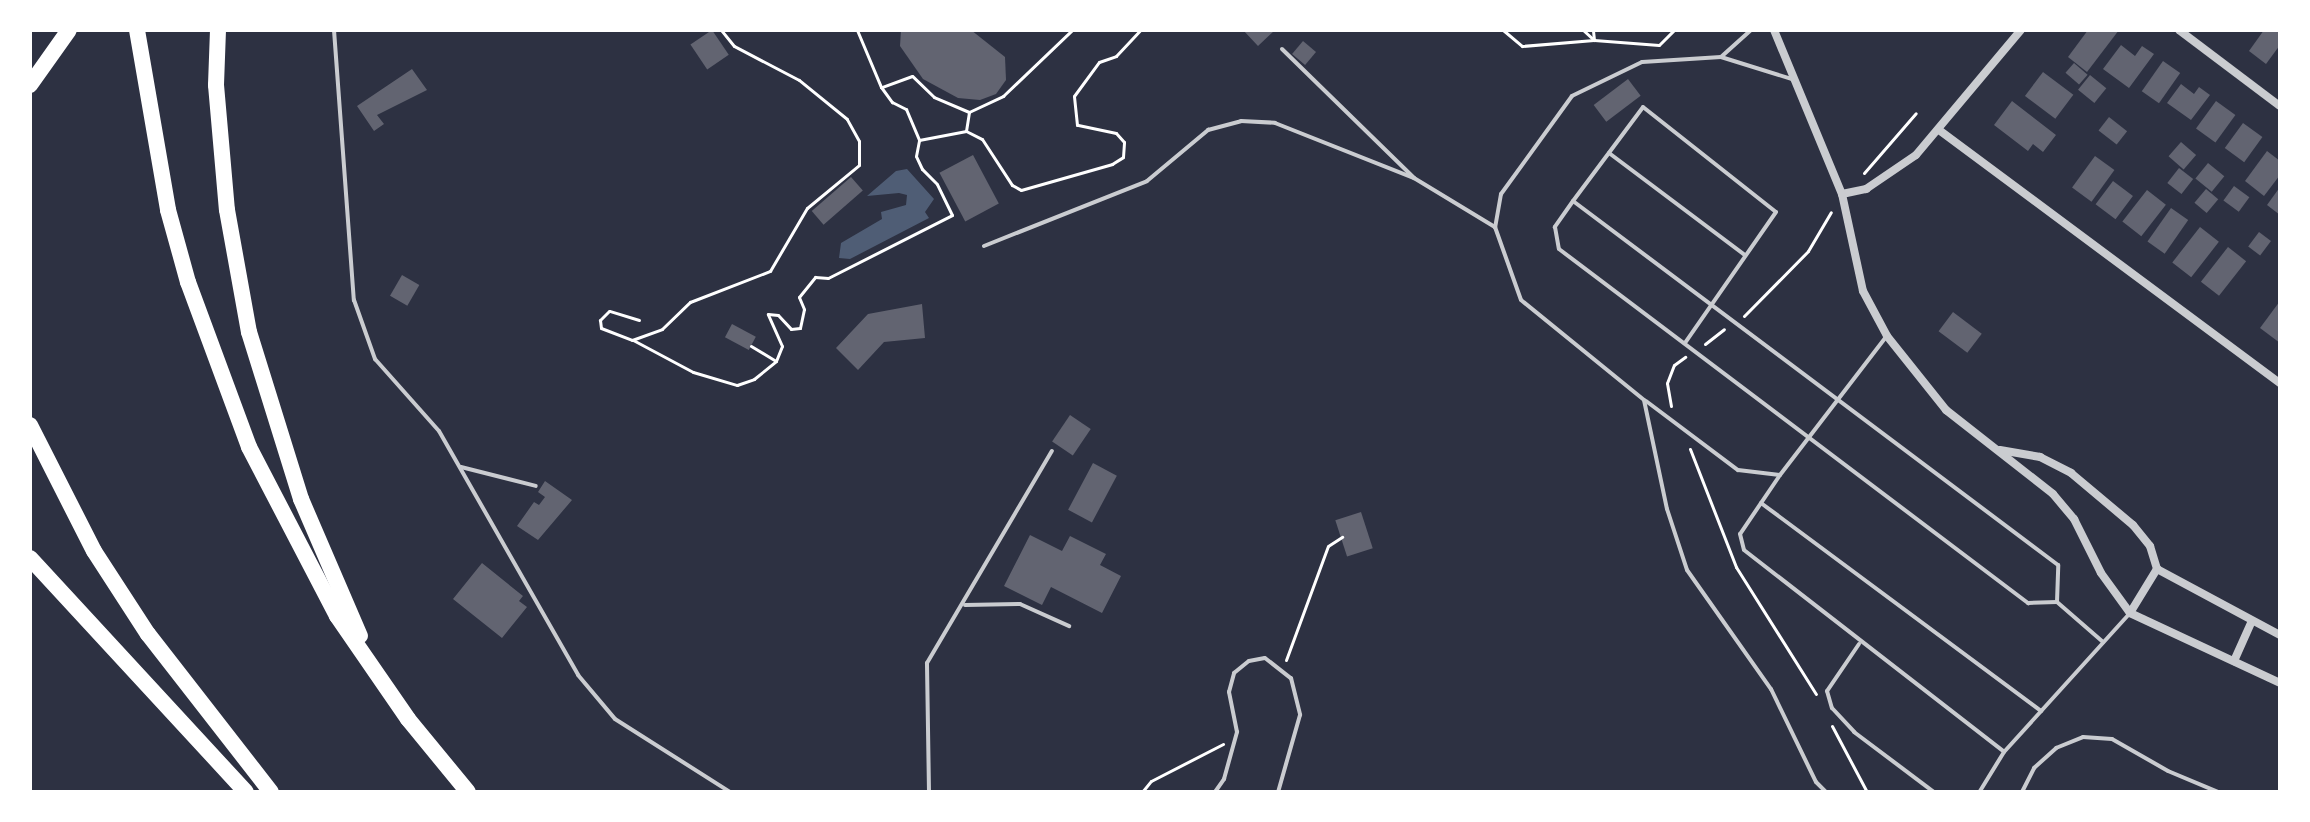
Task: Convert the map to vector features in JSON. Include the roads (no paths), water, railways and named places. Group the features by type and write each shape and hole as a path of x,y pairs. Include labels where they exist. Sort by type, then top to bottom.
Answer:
{"highway":[{"path":"30,85 69,30"},
{"path":"137,30 168,210 219,375 294,541 373,667 468,792"},
{"path":"218,30 216,85 227,210 249,332 301,499 373,667"},
{"path":"30,425 94,551 140,622 271,792"},
{"path":"30,558 246,792"}],"street":[{"path":"1842,194 1866,189 1895,171 1939,130 2021,30"},
{"path":"2179,30 2280,106"},
{"path":"1775,33 1842,194 1863,291 1887,336 1946,410 1998,450 2074,519 2101,573 2130,613 2280,683"},
{"path":"1939,130 2280,383"},
{"path":"1998,450 2040,457 2071,473 2133,525 2150,546 2157,569 2251,623 2280,635"},
{"path":"2130,613 2157,569"},
{"path":"2234,661 2251,623"}],"lane":[{"path":"334,30 354,300 375,359 439,431 578,675 615,719 730,792"},
{"path":"1721,57 1751,30"},
{"path":"1775,33 1786,30"},
{"path":"1282,49 1414,178"},
{"path":"1780,475 1738,470 1679,423 1644,400 1521,300 1495,227 1501,194 1572,96 1642,62 1721,57 1797,81"},
{"path":"1685,343 1776,212 1643,107 1555,227 1559,249 1808,440 2028,603 2057,602 2103,642"},
{"path":"984,246 1147,181 1208,130 1241,121 1275,123 1414,178 1495,227"},
{"path":"1609,153 1745,255"},
{"path":"1573,201 2058,565 2057,602"},
{"path":"1887,336 1780,475 1740,534 1744,550 1859,644 2004,752"},
{"path":"1644,400 1667,509 1687,570 1771,689 1816,782 1826,792"},
{"path":"929,792 927,663 965,605 1052,451"},
{"path":"459,467 536,486"},
{"path":"1761,503 2041,711"},
{"path":"965,605 1020,604 1069,626"},
{"path":"1990,792 1980,791 2004,752 2130,613"},
{"path":"1859,644 1827,691 1832,708 1854,732 1934,792"},
{"path":"1215,792 1224,779 1234,741 1229,692 1234,673 1265,658 1281,667 1291,678 1300,715 1278,792"},
{"path":"2022,792 2034,768 2056,748 2083,737 2112,739 2168,771 2218,792"}],"water":[{"path":"907,169 934,199 925,212 929,218 850,259 839,258 841,243 882,219 881,212 906,205 907,195 899,193 867,196 896,171"}]}
